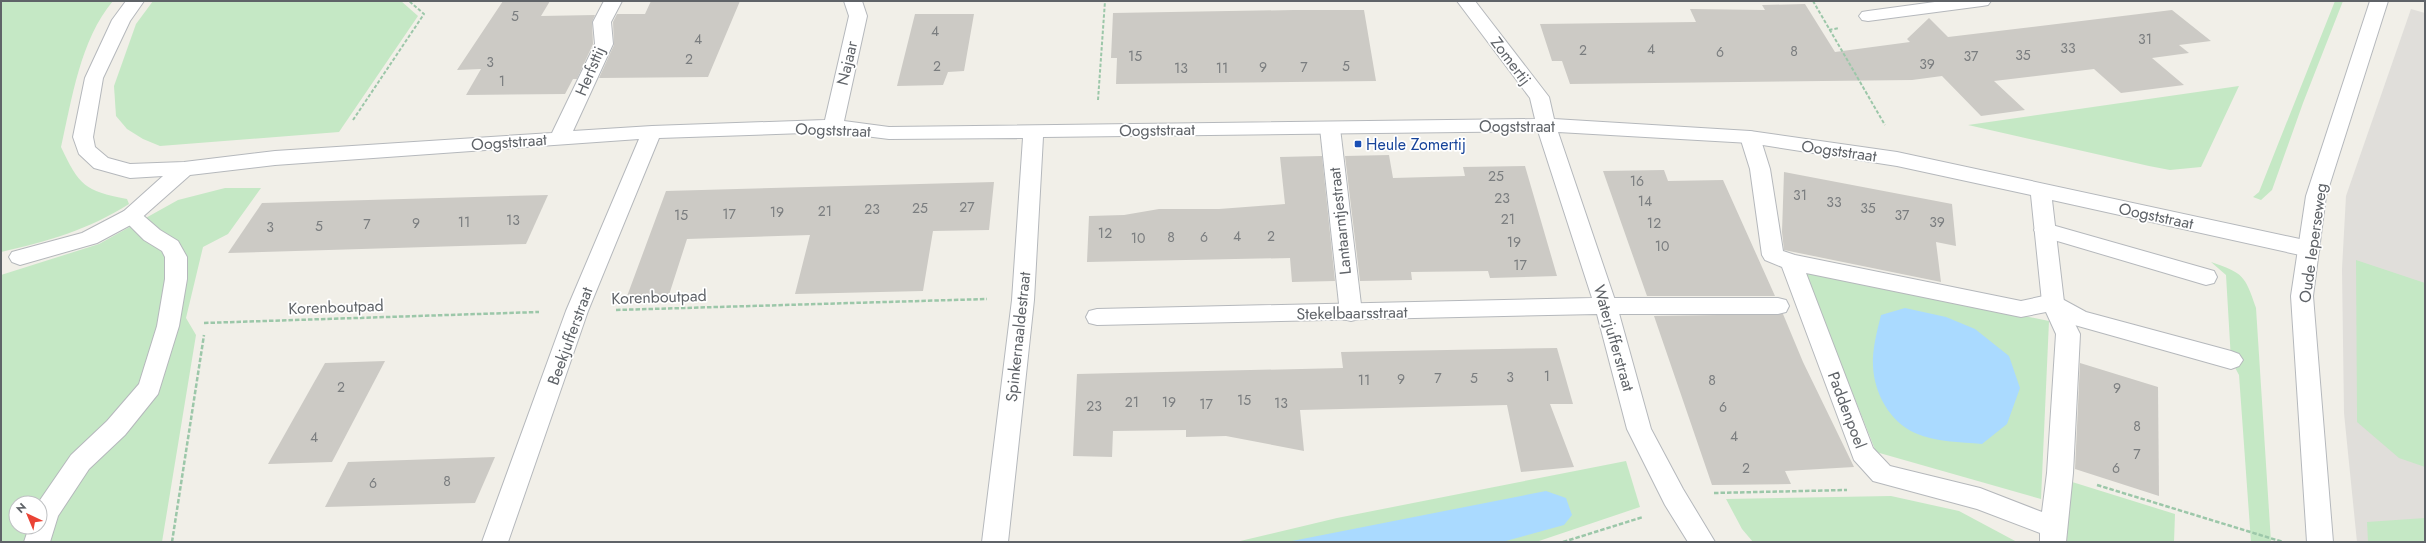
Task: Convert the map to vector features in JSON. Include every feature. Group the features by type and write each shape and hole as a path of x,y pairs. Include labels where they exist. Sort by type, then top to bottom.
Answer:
{"street":[{"name":"Oogststraat","path":"135,1 121,20 94,78 83,136 86,149 101,163 130,171 184,169 275,158 652,132 833,126 889,133 1546,125 1750,137 1897,159 2309,249"},
{"name":"Herfsttij","path":"559,139 604,44 602,22 613,1"},
{"name":"Najaar","path":"833,126 858,16 853,1"},
{"name":"Zomertij","path":"1466,1 1538,97 1546,125"},
{"path":"1868,16 1982,1"},
{"name":"Oude Ieperseweg","path":"2320,542 2302,296 2316,196 2379,1"},
{"name":"Waterjufferstraat","path":"1546,125 1606,306 1639,429 1674,497 1702,542"},
{"name":"Lantaarntjestraat","path":"1330,128 1351,313"},
{"name":"Spinkernaaldestraat","path":"995,542 1023,300 1033,131"},
{"name":"Beekjufferstraat","path":"495,542 577,311 652,132"},
{"path":"1750,137 1760,169 1773,255 1791,262 2021,310 2054,302 2079,318 2232,360"},
{"path":"20,258 89,238 132,216 184,169"},
{"path":"1882,474 1980,499 2053,534 2060,473 2068,334 2054,302 2041,191"},
{"path":"37,542 46,513 80,462 116,428 150,388 168,326 176,279 176,257 170,246 152,235 132,216"},
{"path":"2045,230 2206,277"},
{"name":"Paddenpoel","path":"1791,262 1863,453 1882,474"},
{"name":"Stekelbaarsstraat","path":"1097,317 1351,313 1606,306 1778,306"}],"path":[{"path":"331,154 424,14 409,1"},
{"path":"1096,130 1105,1"},
{"path":"1812,1 1890,133 1897,159"},
{"name":"Korenboutpad","path":"168,326 206,323 577,311 1023,300"},
{"path":"172,542 206,323"},
{"path":"2060,473 2284,542"},
{"path":"1563,542 1648,515 1674,497 1719,493 1872,490 1882,474"}],"shaded area":[{"path":"2411,9 2425,13 2425,542 2357,542 2344,413 2342,269 2346,196"}],"green space":[{"path":"1,1 113,1 92,34 85,52 74,90 61,147 78,178 85,184 101,193 127,199 129,204 99,221 67,234 1,252"},
{"path":"153,1 401,1 418,16 339,132 160,146 143,139 127,129 116,116 114,86 136,24"},
{"path":"2335,1 2343,1 2303,103 2272,190 2261,200 2253,197 2259,192"},
{"path":"2239,86 2201,167 2170,170 1968,125"},
{"path":"225,188 261,188 228,234 203,247 186,318 196,335 162,542 1,542 1,275 99,244 178,200"},
{"path":"2356,260 2425,283 2425,467 2399,458 2357,422"},
{"path":"2211,262 2230,269 2241,277 2249,288 2256,308 2271,542 2251,542 2239,375 2231,360 2226,275"},
{"path":"1804,271 2049,321 2041,499 1876,452"},
{"path":"1626,461 1640,507 1536,542 1236,542 1337,518"},
{"path":"2069,481 2175,514 2174,542 2067,542"},
{"path":"1891,496 1959,511 2017,542 1753,542 1742,529 1726,499"},
{"path":"2425,518 2425,542 2368,542 2367,522"}],"water":[{"path":"1905,308 1946,317 1975,329 2009,356 2020,388 2007,424 1982,444 1939,440 1915,433 1898,422 1885,406 1876,386 1874,376 1873,360 1876,334 1881,315"},
{"path":"1546,491 1566,498 1572,515 1564,525 1502,542 1287,542"}],"building":[{"path":"503,1 550,1 541,16 595,15 592,22 593,44 577,79 573,79 565,94 466,95 481,69 457,70"},
{"path":"651,1 740,1 708,77 599,78 614,45 613,22 617,14 645,14"},
{"path":"1805,4 1835,52 1910,42 1907,39 1929,18 1948,37 2172,10 2211,41 2179,45 2189,53 2152,58 2184,85 2121,93 2094,69 1994,81 2025,110 1981,116 1942,76 1912,80 1570,84 1562,61 1552,61 1540,24 1696,22 1690,9 1765,10 1762,5"},
{"path":"1364,10 1376,81 1116,84 1117,58 1111,58 1113,13"},
{"path":"915,14 974,14 964,71 948,72 943,85 897,86"},
{"path":"1389,155 1393,178 1465,176 1463,167 1525,166 1557,276 1490,278 1488,271 1411,272 1412,280 1360,281 1345,156"},
{"path":"1322,156 1335,281 1292,282 1290,258 1087,262 1089,216 1124,215 1159,209 1219,209 1285,204 1280,157"},
{"path":"1664,170 1668,181 1723,180 1775,296 1647,296 1603,171"},
{"path":"1784,172 1952,204 1956,246 1936,242 1941,282 1784,250 1782,232"},
{"path":"994,182 989,230 933,231 923,291 795,294 810,235 687,239 668,298 626,299 666,191"},
{"path":"548,195 526,244 228,253 262,203"},
{"path":"1783,314 1803,362 1854,467 1785,471 1791,484 1712,485 1654,316"},
{"path":"1557,348 1573,404 1550,404 1574,467 1521,472 1507,405 1300,410 1304,451 1226,436 1186,437 1186,430 1113,431 1112,457 1073,456 1077,374 1343,368 1341,352"},
{"path":"385,361 332,462 268,464 325,363"},
{"path":"2080,363 2158,387 2159,496 2075,469"},
{"path":"495,457 475,503 325,507 348,462"}],"place":[{"name":"Heule Zomertij","path":"1358,144"}]}
